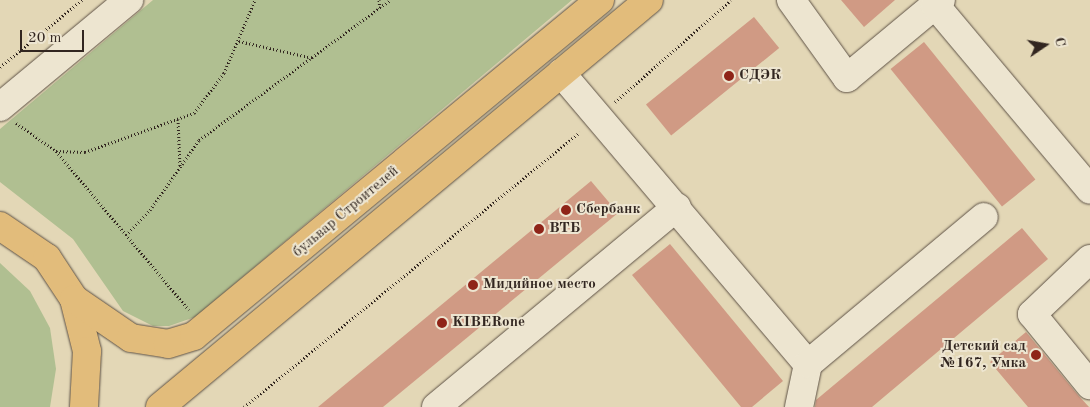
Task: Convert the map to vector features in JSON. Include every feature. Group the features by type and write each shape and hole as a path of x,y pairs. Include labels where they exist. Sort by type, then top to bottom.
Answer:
{"main road":[{"name":"бульвар Строителей","path":"74,299 130,338 168,344 194,336 600,0"},
{"name":"бульвар Строителей","path":"160,407 649,0"},
{"path":"0,226 47,258 74,299 88,351 84,407"}],"street":[{"path":"5,113 129,0"},
{"path":"791,0 847,78 938,3 1090,190"},
{"path":"561,74 596,119 677,207 808,364"},
{"path":"436,407 677,207"},
{"path":"798,407 808,364 984,218"},
{"path":"1090,259 1032,314 1090,385"}],"path":[{"path":"0,67 82,0"},
{"path":"56,151 85,152 194,113 224,73 255,0"},
{"path":"380,0 380,10"},
{"path":"126,235 199,140 380,10 390,0"},
{"path":"244,407 596,119 731,0"},
{"path":"239,41 313,58"},
{"path":"5,113 56,151 195,317"},
{"path":"178,119 180,167"}],"green space":[{"path":"153,0 572,0 195,317 169,326 153,326 123,311 73,239 0,182 0,129"},
{"path":"0,263 30,291 50,328 56,369 50,407 0,407"}],"building":[{"path":"841,0 895,0 864,27"},
{"path":"754,17 779,48 671,136 646,104"},
{"path":"924,42 1035,180 1002,207 891,69"},
{"path":"591,181 618,213 383,407 318,407"},
{"path":"1022,228 1048,259 872,407 815,407 816,400"},
{"path":"670,244 783,381 752,407 741,407 632,275"},
{"path":"1026,332 1089,407 1028,407 990,362"}],"place":[{"name":"СДЭК","path":"729,76"},
{"name":"Сбербанк","path":"566,210"},
{"name":"ВТБ","path":"539,229"},
{"name":"Мидийное место","path":"473,285"},
{"name":"KIBERone","path":"442,323"},
{"name":"Детский сад №167, Умка","path":"1036,355"}]}
